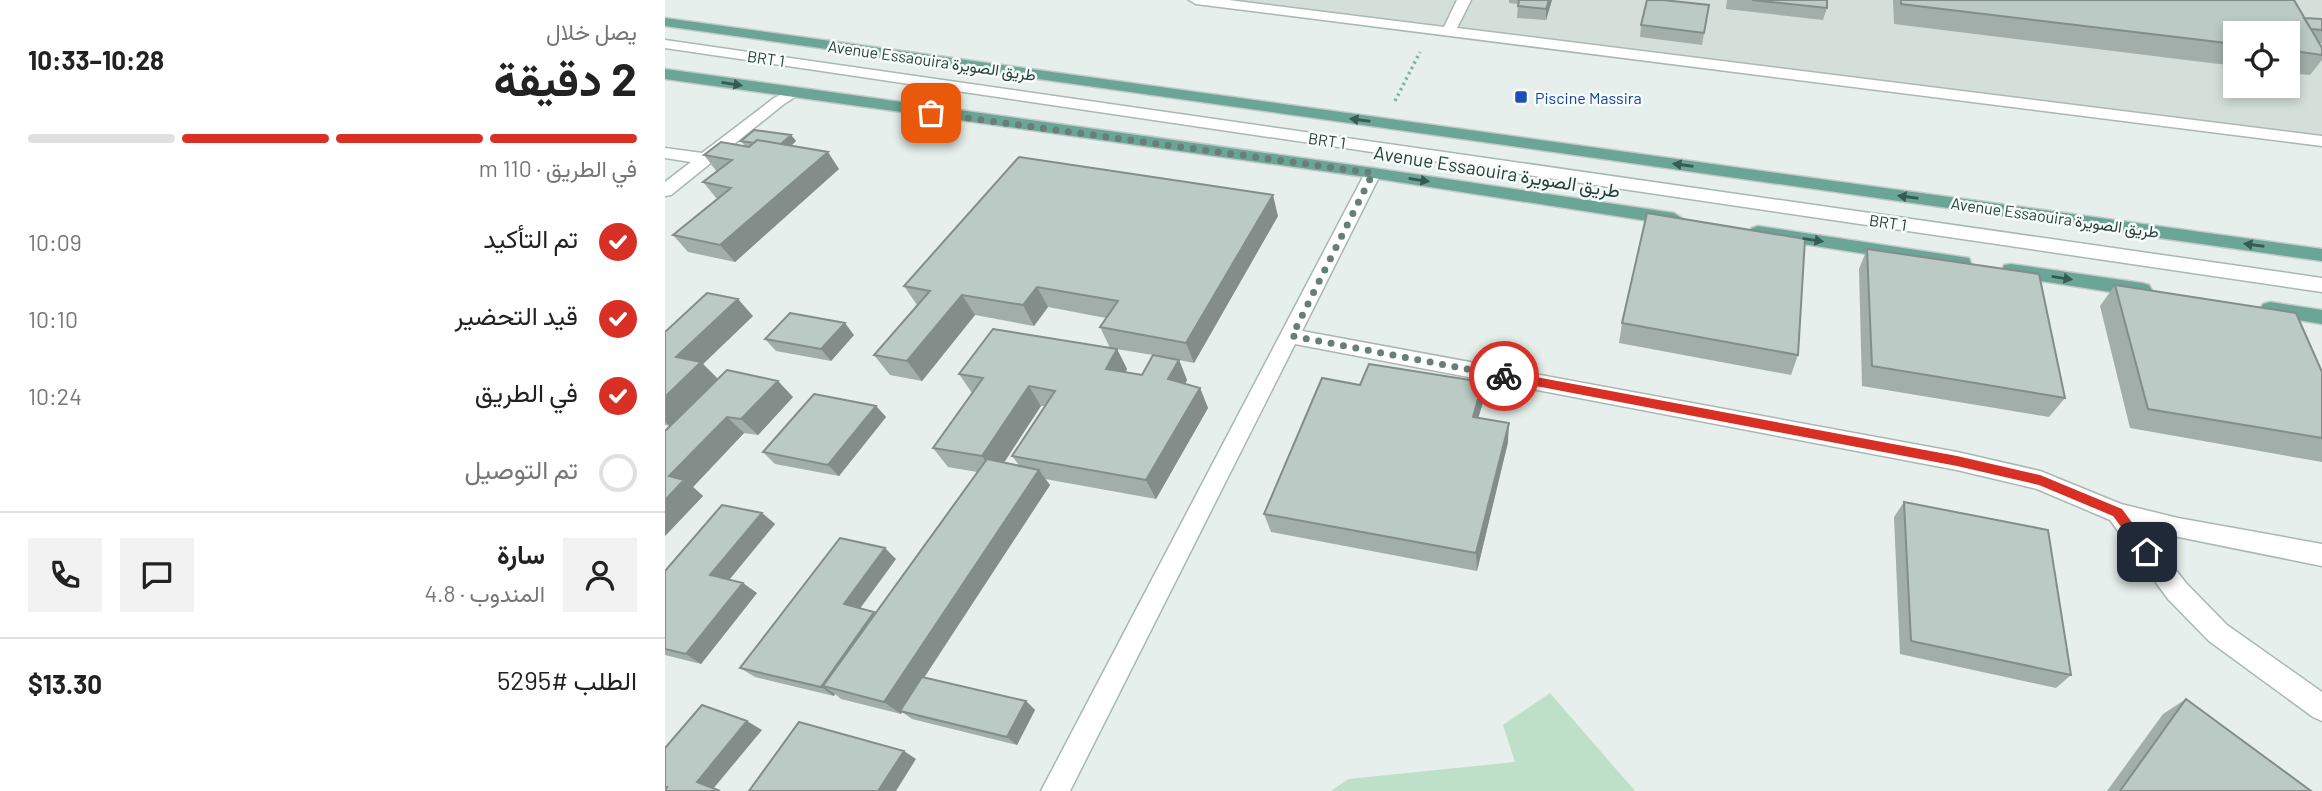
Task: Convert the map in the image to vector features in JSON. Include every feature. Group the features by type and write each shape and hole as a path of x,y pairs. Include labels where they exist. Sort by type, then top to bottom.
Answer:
{"main road":[{"name":"Avenue Essaouira طريق الصويرة","path":"665,22 2322,255"},
{"name":"Avenue Essaouira طريق الصويرة","path":"665,74 792,94 1373,173 1690,221"},
{"path":"1745,230 2157,292"},
{"path":"2253,307 2322,317"}],"street":[{"path":"1196,0 2322,141"},
{"path":"1448,32 1464,0"},
{"name":"BRT 1","path":"665,44 2322,285"},
{"path":"665,191 792,94"},
{"path":"665,153 705,159"},
{"path":"1055,791 1292,336 1373,173"},
{"path":"1292,336 1957,461 2040,480 2118,513 2178,528 2322,555"},
{"path":"2118,513 2177,592 2218,633 2322,708"}],"path":[{"path":"1384,123 1432,29"}],"shaded area":[{"path":"1219,0 2322,0 2322,139"}],"green space":[{"path":"1550,693 1635,791 1331,791 1348,779 1515,762 1503,725"}],"building":[{"path":"1519,0 1549,0 1546,9 1518,6"},
{"path":"1647,0 1709,5 1704,33 1641,25"},
{"path":"1752,0 1827,0 1827,8"},
{"path":"1901,0 2294,0 2322,48 2322,55 2300,52 2300,21 2223,21 2223,43 1901,4"},
{"path":"2304,18 2322,19 2322,30 2311,29"},
{"path":"754,130 791,135 781,144 757,140 754,143 741,141"},
{"path":"757,140 828,152 720,245 673,235 731,188 703,182 732,160 704,155 721,142 749,147"},
{"path":"1019,157 1273,195 1186,343 1100,327 1118,301 1037,287 1023,305 962,295 907,361 874,355 930,291 904,286"},
{"path":"1647,213 1805,239 1798,355 1622,323"},
{"path":"1867,249 2039,274 2065,398 1872,366"},
{"path":"2115,285 2296,313 2322,372 2322,438 2148,409"},
{"path":"707,293 738,299 676,357 701,362 665,397 665,332"},
{"path":"790,313 845,323 821,349 765,339"},
{"path":"993,329 1117,349 1106,369 1142,375 1153,355 1179,360 1168,379 1200,388 1146,480 1012,456 1055,391 1029,386 982,456 933,448 983,378 959,374"},
{"path":"1369,364 1483,382 1473,417 1509,423 1476,553 1264,514 1322,378 1360,385"},
{"path":"727,370 778,381 741,419 727,417 669,476 684,480 665,500 665,431"},
{"path":"814,394 876,406 828,465 763,452"},
{"path":"987,459 1039,470 884,702 823,686"},
{"path":"1904,502 2048,530 2071,675 1911,641"},
{"path":"722,505 762,513 710,575 743,583 686,654 665,649 665,571"},
{"path":"840,538 885,548 844,604 874,612 821,687 740,668"},
{"path":"922,677 1026,701 1007,737 900,711"},
{"path":"2186,699 2311,791 2120,791"},
{"path":"702,705 747,721 697,782 720,791 665,791 665,748"},
{"path":"799,722 904,751 878,791 749,791"}],"way so far":[{"path":"931,113 1373,173 1292,336 1504,376"}],"place":[{"name":"Piscine Massira","path":"1521,97"}],"route":[{"path":"1504,376 1957,461 2040,480 2118,513 2147,552"}]}
